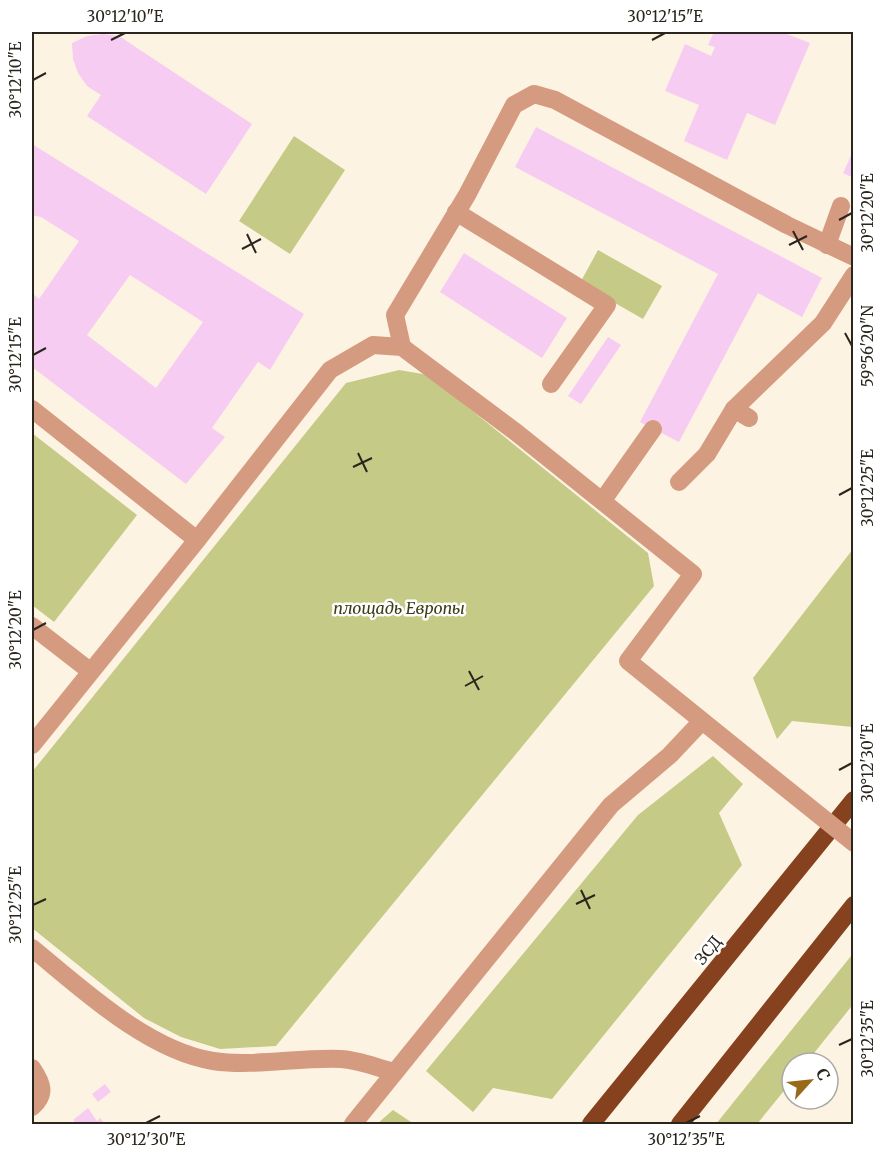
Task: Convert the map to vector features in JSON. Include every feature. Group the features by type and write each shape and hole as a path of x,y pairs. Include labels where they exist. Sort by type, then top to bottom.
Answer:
{"highway":[{"name":"ЗСД","path":"591,1125 854,800"},
{"path":"680,1125 854,904"}],"street":[{"path":"402,347 395,315 456,212 514,105 534,94 555,100 787,225 854,257"},
{"path":"827,245 841,206"},
{"path":"456,212 606,305 550,384"},
{"path":"679,482 707,454 734,409 823,323 854,275"},
{"path":"32,745 330,370 373,345 402,347 603,500 693,574 628,661 854,843"},
{"path":"32,409 197,540"},
{"path":"734,409 749,418"},
{"path":"603,500 653,429"},
{"path":"32,626 90,671"},
{"path":"353,1125 611,805 670,755 702,720"},
{"path":"32,948 143,1035 180,1053 212,1061 237,1063 343,1059 395,1072"},
{"path":"32,1068 40,1080 43,1092 38,1102 32,1107"}],"green space":[{"path":"294,136 345,170 290,254 239,221"},
{"path":"598,250 662,286 643,319 580,283"},
{"name":"площадь Европы","path":"399,370 428,375 648,553 654,586 276,1046 220,1049 181,1037 144,1018 32,928 32,772 346,383"},
{"path":"32,433 137,515 54,622 32,605"},
{"path":"853,549 853,727 792,721 777,739 753,678"},
{"path":"713,756 743,784 719,813 742,865 552,1099 493,1088 473,1112 426,1071 638,815"},
{"path":"851,956 853,957 853,1008 851,1007 816,1051 780,1051 780,1096 757,1124 716,1124"},
{"path":"393,1110 414,1124 377,1124"}],"building":[{"path":"714,32 767,32 772,34 782,32 810,43 775,125 747,113 727,160 684,141 699,105 665,91 685,44 711,56 715,47 708,45"},
{"path":"103,34 119,36 252,124 206,194 87,116 101,95 87,86 78,73 73,59 72,43 87,36"},
{"path":"536,127 822,278 802,317 758,293 679,442 640,422 718,274 515,167"},
{"path":"32,144 304,314 270,370 258,362 212,428 225,437 186,484 32,367 32,293 39,299 79,241 41,217 32,215","holes":["130,275 203,322 156,388 87,335"]},
{"path":"854,149 854,178 843,173"},
{"path":"464,253 567,318 542,358 440,292"},
{"path":"608,337 621,345 581,404 568,396"},
{"path":"105,1084 111,1092 98,1102 92,1094"},
{"path":"88,1108 97,1121 100,1118 105,1124 73,1124 76,1123 73,1120"}]}
